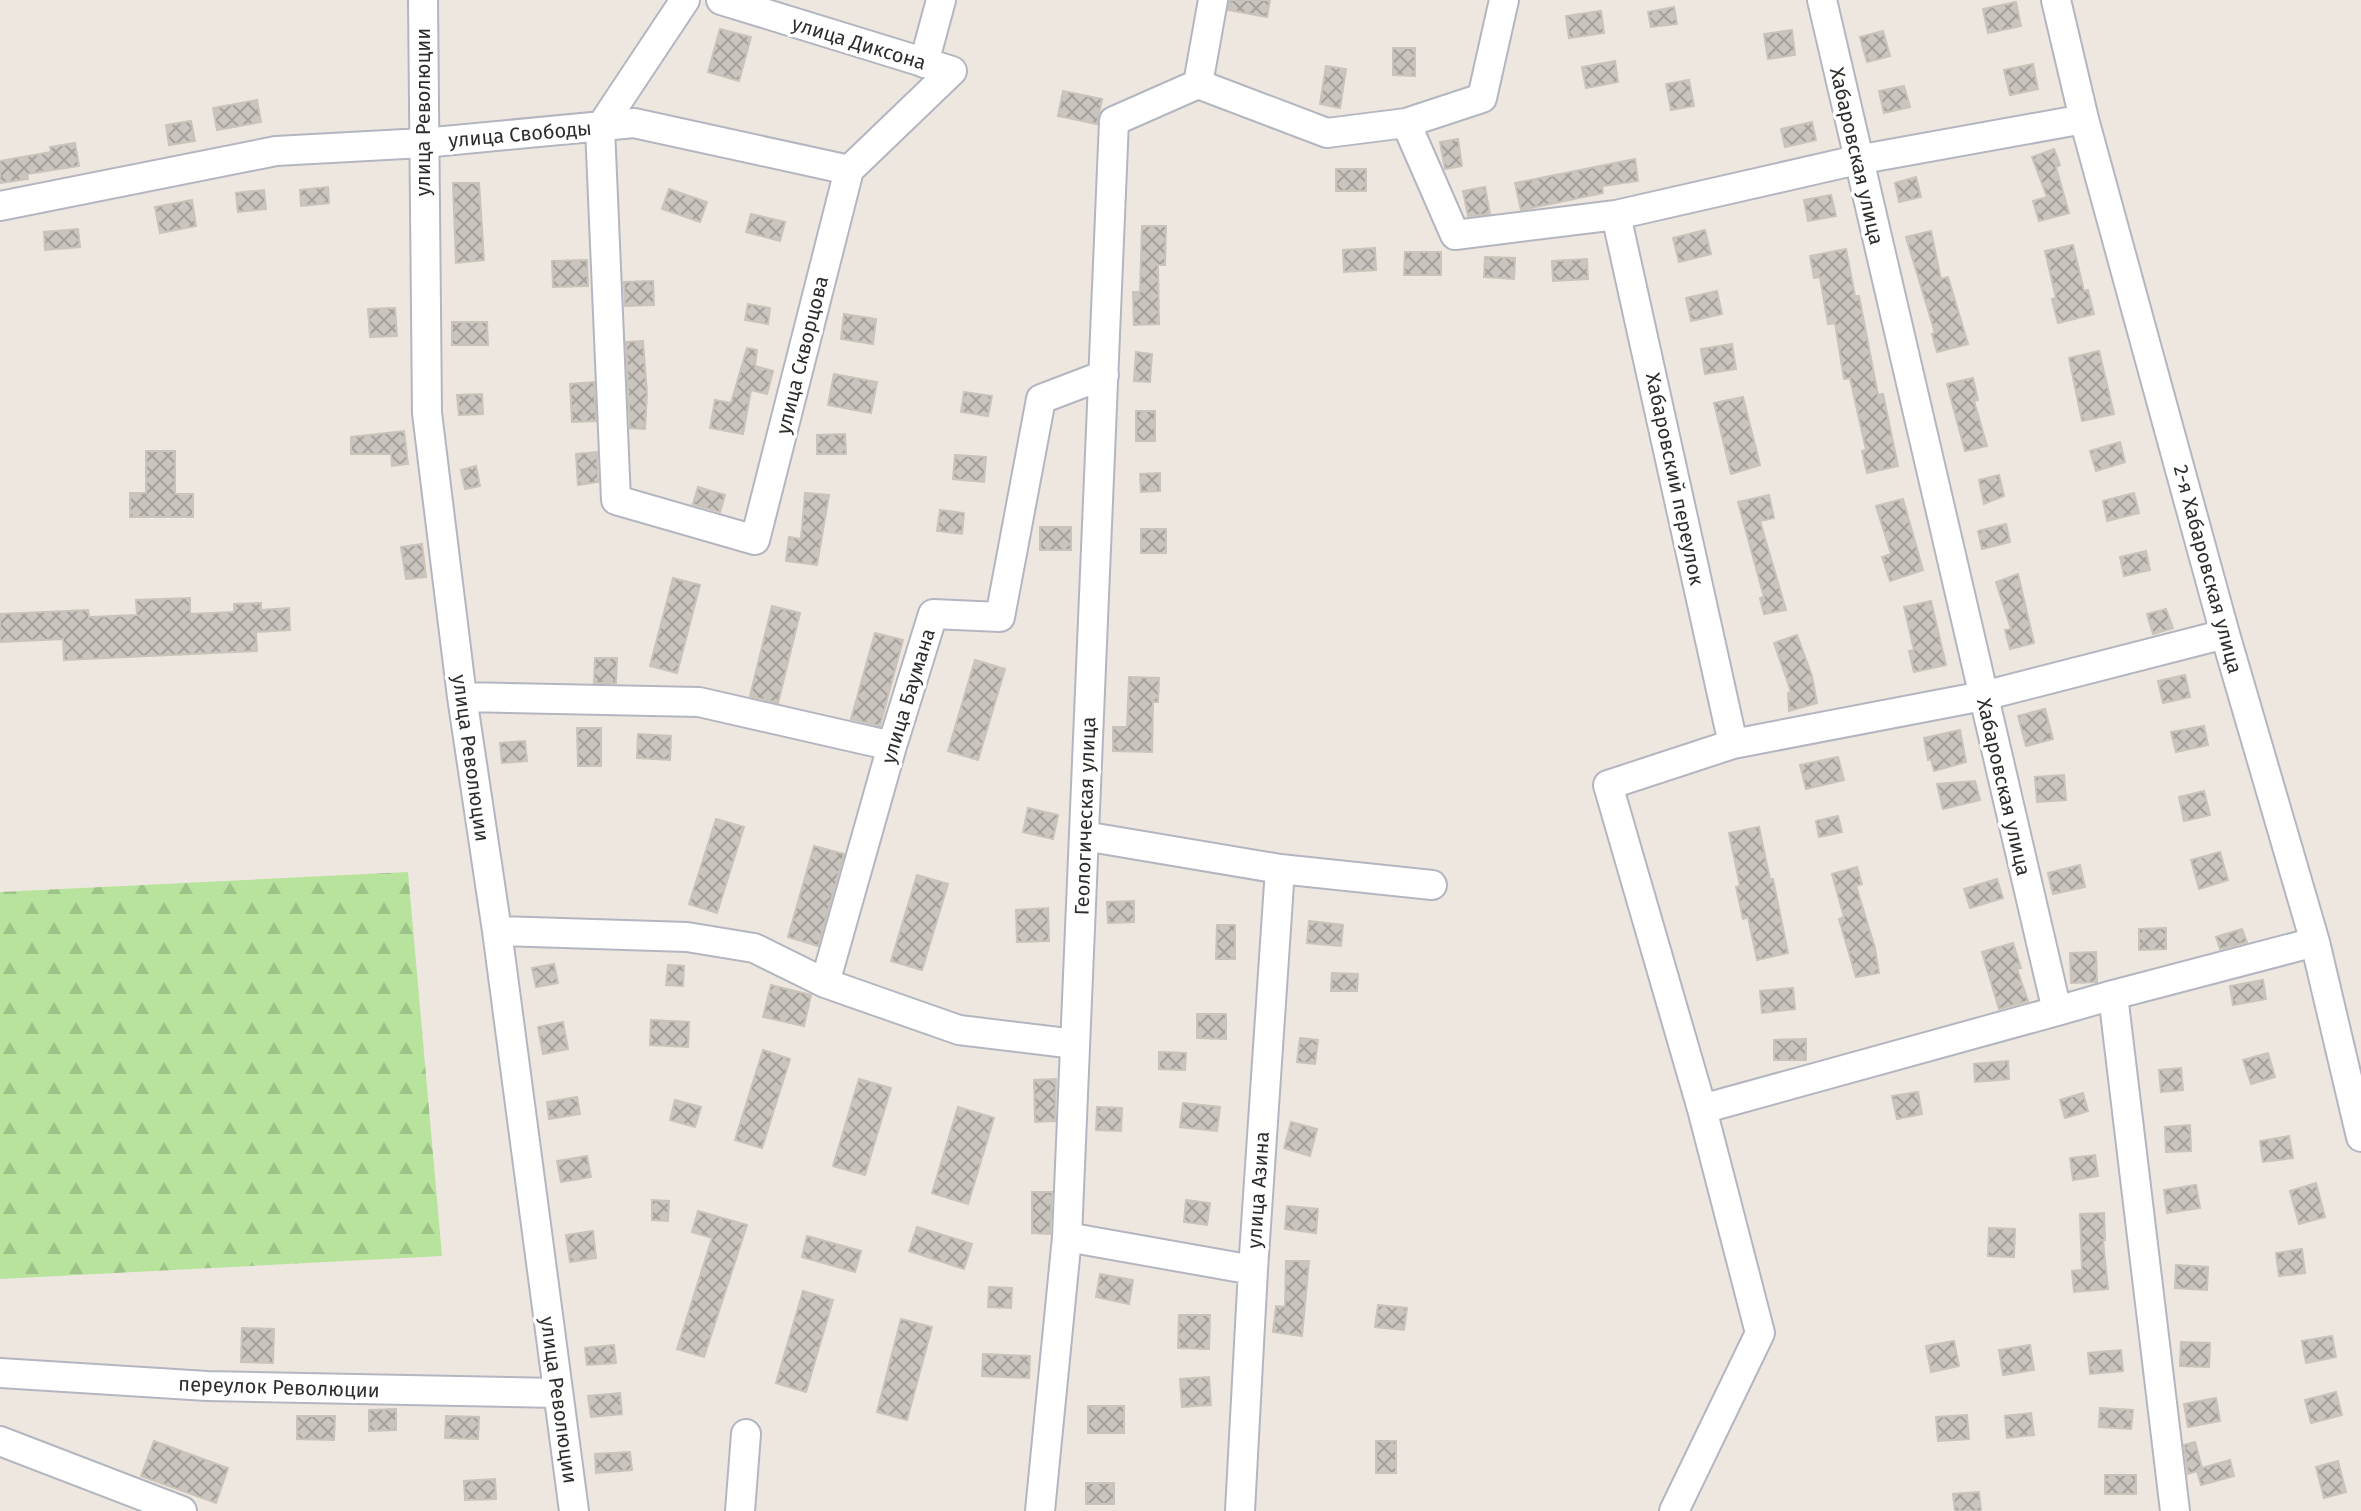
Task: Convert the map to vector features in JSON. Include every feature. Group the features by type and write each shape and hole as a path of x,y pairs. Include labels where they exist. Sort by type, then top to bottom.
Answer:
{"street":[{"name":"улица Революции","path":"423,0 427,413 462,697 497,931 574,1511"},
{"path":"600,128 685,0"},
{"name":"улица Диксона","path":"721,0 952,71 849,170"},
{"path":"924,63 941,0"},
{"path":"1213,0 1198,84 1327,133 1406,123 1482,98 1504,0"},
{"name":"Хабаровская улица","path":"1822,0 2057,1011"},
{"name":"2-я Хабаровская улица","path":"2056,0 2084,119 2225,634 2315,942 2361,1137"},
{"name":"Геологическая улица","path":"1040,1511 1067,1237 1114,121 1198,84"},
{"path":"1406,123 1455,235 1616,215 1857,160 2084,119"},
{"name":"улица Свободы","path":"0,206 276,151 423,143 634,123 849,170"},
{"name":"улица Скворцова","path":"600,128 616,500 755,540 849,170"},
{"name":"Хабаровский переулок","path":"1616,215 1733,744"},
{"name":"улица Баумана","path":"825,983 933,614 1000,617 1041,399 1104,375"},
{"path":"1674,1511 1760,1333 1702,1109 1608,785 1733,744 1983,696 2225,634"},
{"path":"462,697 699,702 892,746"},
{"path":"1084,836 1280,869 1432,885"},
{"name":"улица Азина","path":"1240,1511 1280,869"},
{"path":"497,931 687,937 754,948 825,983 959,1030 1075,1044"},
{"path":"1702,1109 2315,942"},
{"path":"2113,995 2175,1511"},
{"path":"1067,1237 1253,1270"},
{"name":"переулок Революции","path":"0,1373 207,1386 558,1393"},
{"path":"740,1511 746,1434"},
{"path":"0,1441 182,1511"}],"green space":[{"path":"408,872 442,1256 0,1279 0,892"}],"building":[{"path":"1230,0 1270,0 1267,17 1228,10"},
{"path":"2016,2 2021,26 1988,33 1983,9"},
{"path":"1674,7 1677,24 1651,27 1648,12"},
{"path":"1601,11 1604,33 1569,38 1566,16"},
{"path":"720,29 751,37 739,81 708,72"},
{"path":"1792,30 1795,55 1768,59 1764,34"},
{"path":"1883,31 1890,56 1867,62 1860,37"},
{"path":"1393,48 1415,48 1415,76 1393,75"},
{"path":"1615,61 1618,82 1586,88 1582,67"},
{"path":"2033,64 2038,89 2010,95 2004,70"},
{"path":"1326,66 1346,69 1340,108 1320,104"},
{"path":"1689,80 1694,106 1671,110 1666,84"},
{"path":"1904,86 1910,107 1884,113 1879,91"},
{"path":"1063,91 1102,99 1097,124 1058,116"},
{"path":"257,100 261,122 217,130 213,108"},
{"path":"191,121 195,141 169,145 166,125"},
{"path":"1812,122 1816,140 1785,147 1781,129"},
{"path":"1458,139 1462,166 1445,169 1440,142"},
{"path":"75,143 79,166 27,174 28,179 0,183 0,161 51,152 50,147"},
{"path":"2054,149 2069,213 2039,221 2033,201 2047,197 2032,157"},
{"path":"1635,159 1638,181 1602,186 1603,193 1521,210 1515,183"},
{"path":"1336,169 1366,169 1366,191 1336,191"},
{"path":"1916,177 1921,197 1899,202 1895,183"},
{"path":"453,183 479,183 484,260 456,263"},
{"path":"328,187 329,203 301,206 300,190"},
{"path":"1485,187 1490,214 1468,216 1463,191"},
{"path":"669,189 707,202 700,222 662,209"},
{"path":"264,190 266,209 238,212 236,193"},
{"path":"1831,195 1836,216 1808,221 1804,200"},
{"path":"192,200 196,226 160,233 155,207"},
{"path":"751,214 785,222 780,241 746,232"},
{"path":"1142,226 1166,226 1165,265 1158,265 1159,324 1134,325 1133,292 1140,292"},
{"path":"78,229 80,247 45,250 44,232"},
{"path":"1705,230 1711,254 1679,262 1673,238"},
{"path":"1931,231 1941,279 1948,277 1968,344 1937,352 1932,334 1935,333 1906,237"},
{"path":"2073,245 2084,291 2088,290 2094,314 2058,323 2052,299 2056,298 2045,251"},
{"path":"1375,248 1376,270 1344,272 1343,250"},
{"path":"1846,249 1855,296 1859,296 1878,395 1883,394 1898,466 1867,473 1862,451 1866,450 1850,378 1844,379 1835,323 1828,324 1820,277 1814,278 1810,256"},
{"path":"1405,252 1441,252 1441,275 1404,275"},
{"path":"1485,257 1515,258 1514,279 1484,277"},
{"path":"1587,259 1588,279 1553,281 1552,261"},
{"path":"587,260 588,286 553,287 552,261"},
{"path":"653,281 654,305 625,306 624,282"},
{"path":"1717,291 1722,314 1691,321 1686,298"},
{"path":"748,304 770,308 768,324 745,320"},
{"path":"395,308 397,336 370,337 368,309"},
{"path":"844,314 876,319 873,344 841,339"},
{"path":"452,322 487,322 488,345 452,345"},
{"path":"643,341 647,393 645,429 630,428 626,342"},
{"path":"1732,344 1736,369 1705,374 1701,349"},
{"path":"747,348 757,350 755,366 773,371 767,394 751,390 743,434 710,428 715,400 731,403"},
{"path":"2099,351 2114,414 2082,421 2069,358"},
{"path":"1136,352 1152,354 1150,382 1134,381"},
{"path":"834,374 877,382 871,413 828,405"},
{"path":"1973,378 1978,400 1974,401 1987,446 1965,451 1947,384"},
{"path":"594,382 596,421 572,422 570,384"},
{"path":"964,392 992,396 988,416 961,412"},
{"path":"482,394 483,414 459,415 457,395"},
{"path":"1743,397 1760,465 1731,474 1714,403"},
{"path":"1136,411 1155,411 1155,441 1136,441"},
{"path":"404,431 408,464 392,466 391,454 351,454 351,437"},
{"path":"845,434 846,454 817,454 817,435"},
{"path":"2120,442 2125,462 2096,471 2090,451"},
{"path":"146,451 175,451 175,494 193,494 193,517 130,517 130,493 146,493"},
{"path":"597,452 598,482 578,485 576,454"},
{"path":"955,455 986,457 984,482 953,479"},
{"path":"476,466 480,486 465,489 461,470"},
{"path":"1160,473 1160,491 1141,492 1140,474"},
{"path":"1999,475 2004,496 1984,504 1979,480"},
{"path":"698,487 725,495 720,512 693,504"},
{"path":"805,493 829,495 817,565 786,561 789,537 801,539"},
{"path":"2134,493 2139,513 2107,521 2103,501"},
{"path":"1769,495 1774,518 1760,521 1786,610 1764,614 1760,598 1764,597 1738,502"},
{"path":"1903,499 1923,570 1890,581 1882,557 1891,554 1876,506"},
{"path":"940,510 964,513 962,534 937,531"},
{"path":"2006,524 2010,542 1982,549 1978,531"},
{"path":"1040,527 1071,527 1071,550 1040,550"},
{"path":"1141,529 1166,529 1166,553 1141,553"},
{"path":"422,544 426,577 406,579 401,547"},
{"path":"2146,551 2150,570 2124,576 2120,557"},
{"path":"2018,574 2034,643 2010,649 2005,630 2011,629 1996,582"},
{"path":"673,578 700,585 677,673 650,666"},
{"path":"190,598 190,614 234,612 234,604 261,603 261,610 289,608 290,630 256,632 257,651 64,660 63,639 0,642 0,614 88,610 89,617 137,615 136,600"},
{"path":"1931,601 1946,665 1914,672 1909,651 1914,650 1904,607"},
{"path":"772,606 800,613 778,703 750,696"},
{"path":"2166,609 2173,628 2153,634 2147,614"},
{"path":"875,633 903,640 880,726 851,719"},
{"path":"1797,635 1812,676 1817,703 1789,711 1788,693 1791,692 1774,643"},
{"path":"595,658 617,658 616,683 594,683"},
{"path":"975,660 1005,669 978,760 948,751"},
{"path":"2185,675 2190,697 2163,703 2158,681"},
{"path":"1129,677 1159,678 1158,702 1153,702 1152,752 1113,751 1113,727 1127,727"},
{"path":"2045,709 2053,739 2026,746 2018,716"},
{"path":"2204,726 2208,745 2176,752 2171,732"},
{"path":"577,728 601,728 601,766 578,766"},
{"path":"1960,730 1966,762 1934,771 1931,759 1928,760 1924,738"},
{"path":"638,734 671,736 670,760 637,758"},
{"path":"525,741 527,761 502,763 500,743"},
{"path":"1838,757 1844,780 1806,789 1800,765"},
{"path":"2064,775 2066,800 2037,802 2035,777"},
{"path":"1975,781 1980,800 1943,809 1937,784"},
{"path":"2204,791 2210,815 2184,821 2179,797"},
{"path":"1028,808 1058,815 1053,839 1023,832"},
{"path":"1838,816 1842,832 1819,837 1816,821"},
{"path":"716,819 744,827 717,913 689,904"},
{"path":"1759,827 1788,953 1757,960 1748,917 1743,919 1729,833"},
{"path":"814,846 844,854 818,946 788,937"},
{"path":"2220,852 2228,880 2199,889 2191,860"},
{"path":"2080,865 2085,887 2053,894 2048,873"},
{"path":"1857,867 1862,884 1856,886 1875,948 1879,973 1856,977 1839,919 1844,917 1832,874"},
{"path":"917,875 948,884 922,970 891,961"},
{"path":"1997,879 2003,898 1970,908 1964,889"},
{"path":"1134,901 1134,922 1108,923 1107,902"},
{"path":"1048,908 1049,941 1017,942 1016,910"},
{"path":"1309,921 1343,925 1341,946 1307,943"},
{"path":"1217,925 1235,925 1235,959 1216,959"},
{"path":"2166,928 2166,949 2139,950 2139,929"},
{"path":"2242,929 2247,942 2220,949 2216,937"},
{"path":"2013,943 2021,968 2017,969 2028,1001 1999,1009 1982,952"},
{"path":"2096,952 2097,982 2071,983 2070,953"},
{"path":"554,964 558,983 536,987 532,968"},
{"path":"668,965 684,966 683,986 666,985"},
{"path":"1332,973 1358,974 1357,991 1331,991"},
{"path":"2263,980 2266,999 2233,1005 2230,986"},
{"path":"771,985 811,995 804,1026 763,1017"},
{"path":"1793,988 1795,1009 1762,1013 1760,991"},
{"path":"1197,1014 1226,1014 1226,1039 1197,1038"},
{"path":"651,1020 689,1022 688,1047 650,1045"},
{"path":"563,1022 568,1049 543,1054 538,1027"},
{"path":"1300,1038 1318,1040 1315,1064 1297,1062"},
{"path":"1806,1039 1806,1060 1774,1060 1774,1040"},
{"path":"763,1050 790,1059 762,1148 735,1140"},
{"path":"1159,1052 1186,1053 1185,1070 1159,1069"},
{"path":"2268,1053 2275,1077 2251,1084 2243,1060"},
{"path":"2008,1061 2009,1079 1975,1082 1974,1064"},
{"path":"2181,1068 2183,1090 2161,1092 2159,1070"},
{"path":"859,1079 891,1088 865,1175 833,1166"},
{"path":"1056,1079 1055,1121 1035,1122 1034,1080"},
{"path":"1918,1092 1922,1114 1897,1119 1892,1096"},
{"path":"2083,1093 2088,1111 2065,1118 2060,1100"},
{"path":"577,1097 580,1114 549,1119 547,1102"},
{"path":"675,1100 701,1107 695,1127 670,1120"},
{"path":"1183,1103 1220,1107 1217,1131 1180,1127"},
{"path":"958,1107 994,1118 968,1204 932,1193"},
{"path":"1097,1107 1122,1108 1121,1131 1096,1130"},
{"path":"1291,1122 1317,1129 1310,1156 1284,1148"},
{"path":"2190,1125 2191,1151 2166,1152 2165,1127"},
{"path":"2289,1136 2293,1158 2263,1162 2260,1141"},
{"path":"2095,1155 2098,1176 2073,1180 2070,1158"},
{"path":"587,1156 591,1177 561,1182 557,1161"},
{"path":"2316,1183 2325,1217 2299,1224 2290,1191"},
{"path":"2196,1185 2200,1208 2167,1213 2164,1190"},
{"path":"1032,1192 1052,1192 1050,1234 1032,1233"},
{"path":"652,1200 669,1201 668,1221 652,1220"},
{"path":"1186,1200 1210,1203 1207,1225 1184,1222"},
{"path":"1287,1206 1318,1209 1316,1233 1285,1229"},
{"path":"698,1211 747,1225 704,1357 677,1349 712,1238 692,1232"},
{"path":"2104,1213 2103,1240 2108,1289 2074,1292 2072,1271 2082,1270 2080,1214"},
{"path":"917,1227 972,1244 964,1269 909,1251"},
{"path":"1989,1228 2015,1229 2014,1257 1988,1256"},
{"path":"593,1231 596,1258 570,1262 566,1235"},
{"path":"807,1236 861,1251 855,1272 802,1257"},
{"path":"2302,1249 2305,1273 2279,1276 2276,1253"},
{"path":"1286,1261 1309,1261 1302,1336 1273,1332 1276,1306 1285,1307"},
{"path":"2176,1265 2208,1267 2207,1290 2175,1288"},
{"path":"1100,1274 1133,1280 1129,1304 1096,1297"},
{"path":"989,1287 1012,1288 1011,1308 988,1307"},
{"path":"803,1291 833,1300 806,1392 776,1383"},
{"path":"1378,1305 1407,1308 1404,1330 1375,1327"},
{"path":"1179,1315 1210,1315 1209,1349 1178,1348"},
{"path":"901,1319 932,1327 907,1420 877,1412"},
{"path":"242,1328 274,1329 273,1363 241,1362"},
{"path":"2332,1336 2336,1357 2306,1363 2302,1341"},
{"path":"1954,1341 1959,1366 1931,1372 1926,1346"},
{"path":"2181,1342 2210,1343 2209,1367 2180,1366"},
{"path":"614,1345 616,1363 587,1365 585,1348"},
{"path":"2030,1345 2034,1370 2003,1375 1999,1350"},
{"path":"2121,1350 2123,1371 2090,1374 2088,1353"},
{"path":"983,1354 1030,1356 1029,1378 982,1376"},
{"path":"1209,1377 1211,1405 1182,1407 1180,1379"},
{"path":"2336,1392 2342,1415 2311,1423 2305,1400"},
{"path":"620,1393 622,1414 591,1417 588,1396"},
{"path":"2216,1398 2220,1421 2188,1427 2184,1404"},
{"path":"1088,1406 1124,1406 1124,1433 1088,1433"},
{"path":"2100,1408 2133,1410 2131,1429 2099,1427"},
{"path":"396,1409 396,1430 369,1431 369,1410"},
{"path":"2031,1413 2034,1435 2007,1438 2005,1416"},
{"path":"1967,1415 1969,1439 1938,1441 1936,1417"},
{"path":"297,1416 335,1416 334,1440 297,1439"},
{"path":"446,1416 479,1417 478,1439 445,1438"},
{"path":"154,1441 228,1468 216,1503 141,1476"},
{"path":"1376,1441 1396,1441 1396,1473 1376,1473"},
{"path":"2195,1442 2202,1468 2230,1460 2234,1476 2201,1485 2197,1471 2188,1474 2184,1445"},
{"path":"630,1452 632,1470 596,1473 595,1454"},
{"path":"2338,1461 2346,1492 2324,1498 2316,1467"},
{"path":"2105,1475 2136,1475 2136,1494 2105,1494"},
{"path":"495,1479 496,1499 465,1500 464,1481"},
{"path":"1086,1483 1114,1483 1114,1504 1086,1504"},
{"path":"1979,1492 1981,1511 1955,1511 1953,1494"}]}
